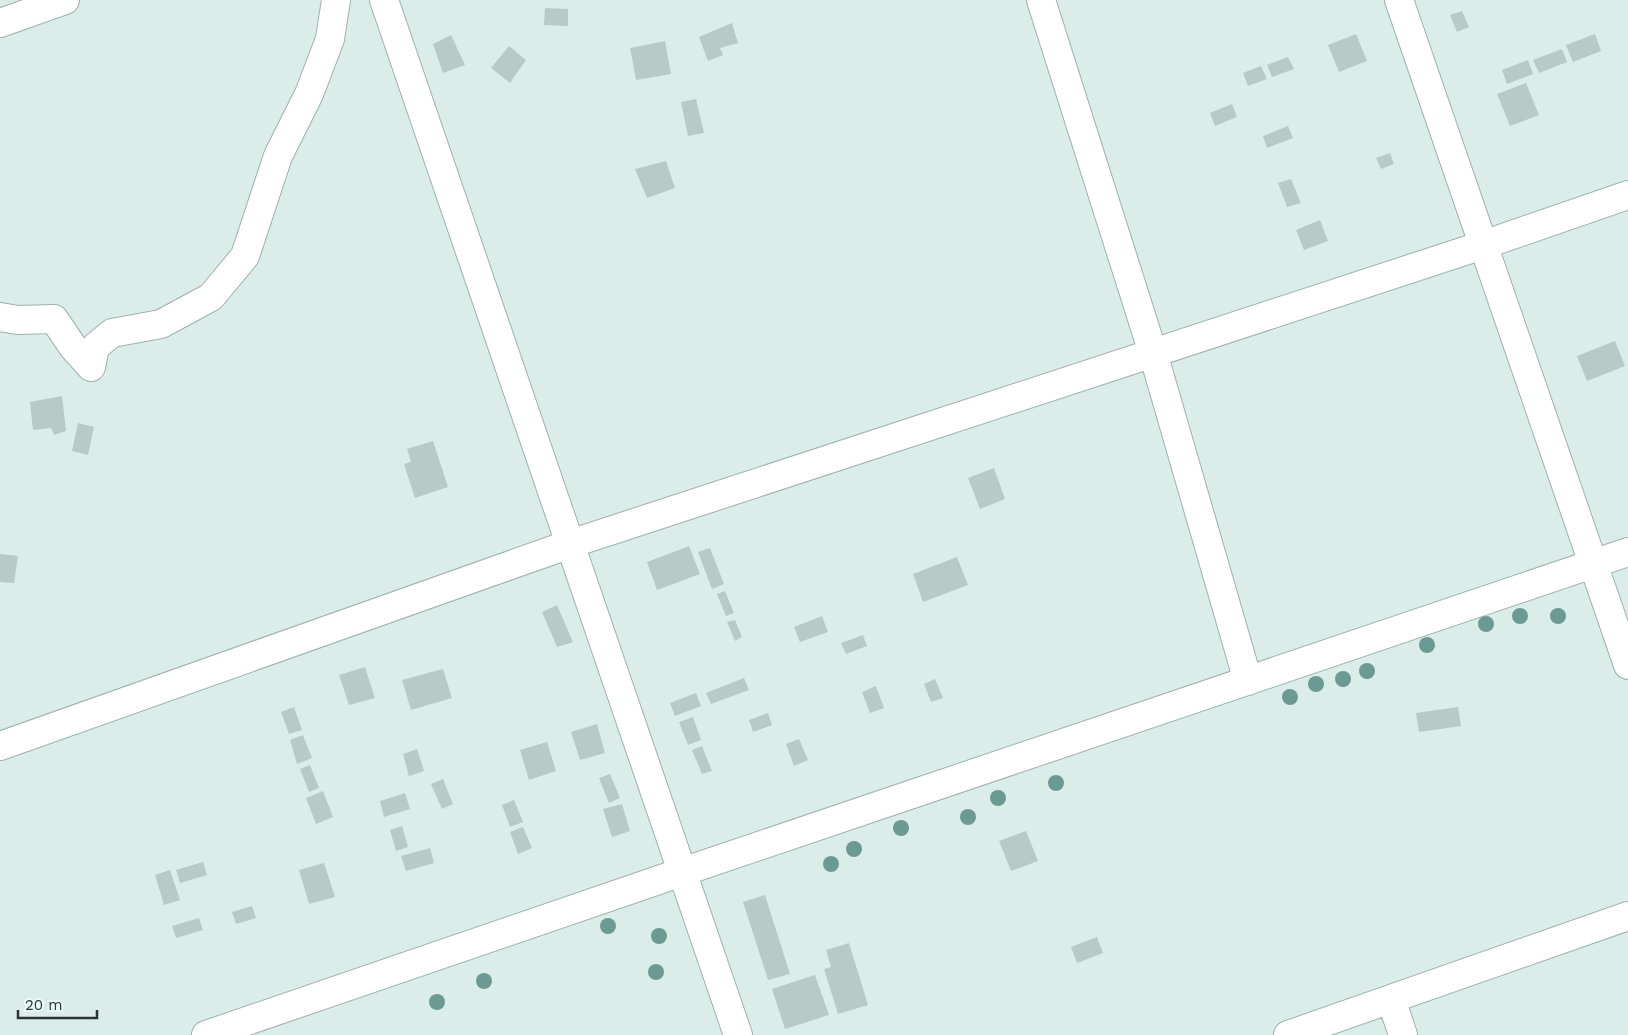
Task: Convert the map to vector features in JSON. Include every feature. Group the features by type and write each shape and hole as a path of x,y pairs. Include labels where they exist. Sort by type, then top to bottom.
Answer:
{"street":[{"path":"0,23 65,0"},
{"path":"0,317 18,320 54,319 72,347 91,367 95,347 112,333 161,324 211,297 245,256 278,156 309,94 330,39 336,0"},
{"path":"384,0 738,1035"},
{"path":"1041,0 1153,353 1248,681"},
{"path":"1399,0 1628,665"},
{"path":"0,746 570,544 1483,245 1628,195"},
{"path":"206,1035 1628,552"},
{"path":"1288,1035 1628,916"},
{"path":"1391,999 1403,1035"}],"building":[{"path":"545,8 568,9 568,26 544,25"},
{"path":"1462,11 1469,27 1457,32 1450,15"},
{"path":"732,23 738,43 720,48 723,55 708,61 699,37"},
{"path":"1356,34 1367,61 1339,72 1328,45"},
{"path":"1595,34 1601,51 1573,62 1566,45"},
{"path":"451,35 465,65 443,73 433,44"},
{"path":"665,41 671,74 636,80 630,48"},
{"path":"509,46 526,60 510,83 491,68"},
{"path":"1562,49 1567,62 1539,73 1533,60"},
{"path":"1288,57 1294,69 1272,77 1267,65"},
{"path":"1528,60 1533,74 1507,84 1502,70"},
{"path":"1261,66 1267,79 1248,86 1243,73"},
{"path":"1526,83 1539,115 1510,126 1497,94"},
{"path":"696,99 704,133 688,136 681,102"},
{"path":"1232,104 1237,117 1215,126 1210,113"},
{"path":"1288,126 1293,138 1267,148 1263,136"},
{"path":"1390,153 1394,164 1381,169 1376,158"},
{"path":"666,161 675,188 647,198 635,169"},
{"path":"1291,179 1301,203 1287,207 1278,183"},
{"path":"1320,220 1328,241 1304,250 1296,230"},
{"path":"1615,341 1625,366 1587,381 1577,356"},
{"path":"62,396 66,431 54,435 51,428 33,430 30,402"},
{"path":"78,423 94,427 88,455 72,451"},
{"path":"433,441 448,487 415,498 404,464 411,462 407,449"},
{"path":"994,468 1005,499 980,509 968,478"},
{"path":"689,546 700,574 657,590 647,562"},
{"path":"710,548 724,584 712,589 698,552"},
{"path":"0,554 18,556 14,583 0,582"},
{"path":"957,557 968,585 923,602 913,574"},
{"path":"725,591 734,613 726,616 717,594"},
{"path":"557,605 573,642 557,647 542,612"},
{"path":"822,616 828,632 800,642 794,627"},
{"path":"735,620 742,637 735,641 727,622"},
{"path":"863,635 867,646 846,654 841,643"},
{"path":"365,667 375,698 349,705 339,675"},
{"path":"443,669 452,698 411,710 402,680"},
{"path":"744,678 749,690 711,704 706,693"},
{"path":"935,679 943,698 931,702 924,684"},
{"path":"876,686 884,708 870,713 862,692"},
{"path":"696,693 701,706 675,716 670,703"},
{"path":"294,707 302,730 289,734 281,712"},
{"path":"1458,707 1461,726 1419,732 1416,713"},
{"path":"768,713 772,725 753,732 749,720"},
{"path":"693,717 701,740 688,745 679,722"},
{"path":"597,724 605,753 580,760 571,732"},
{"path":"303,735 312,758 297,764 290,740"},
{"path":"799,739 808,760 794,766 786,744"},
{"path":"547,742 556,771 529,780 520,750"},
{"path":"702,746 712,771 702,774 692,750"},
{"path":"417,749 424,771 409,776 403,754"},
{"path":"310,765 319,788 309,792 300,769"},
{"path":"610,774 620,798 609,803 599,778"},
{"path":"443,779 453,804 442,809 431,784"},
{"path":"323,791 333,817 316,824 306,798"},
{"path":"405,793 410,809 384,817 380,801"},
{"path":"514,800 523,822 510,827 502,805"},
{"path":"622,804 630,831 612,837 603,809"},
{"path":"402,826 408,847 396,851 390,830"},
{"path":"523,827 532,848 518,854 510,832"},
{"path":"1026,831 1038,861 1011,871 999,841"},
{"path":"430,848 434,863 406,871 401,856"},
{"path":"203,862 207,875 180,883 176,870"},
{"path":"324,863 335,897 309,904 299,870"},
{"path":"170,870 180,900 164,905 155,875"},
{"path":"765,895 790,974 768,980 743,902"},
{"path":"252,906 256,918 236,924 232,912"},
{"path":"199,918 203,930 176,938 172,926"},
{"path":"1097,937 1103,953 1077,963 1071,947"},
{"path":"849,943 868,1005 838,1014 824,969 831,967 826,950"},
{"path":"815,975 829,1015 785,1029 772,989"}]}
